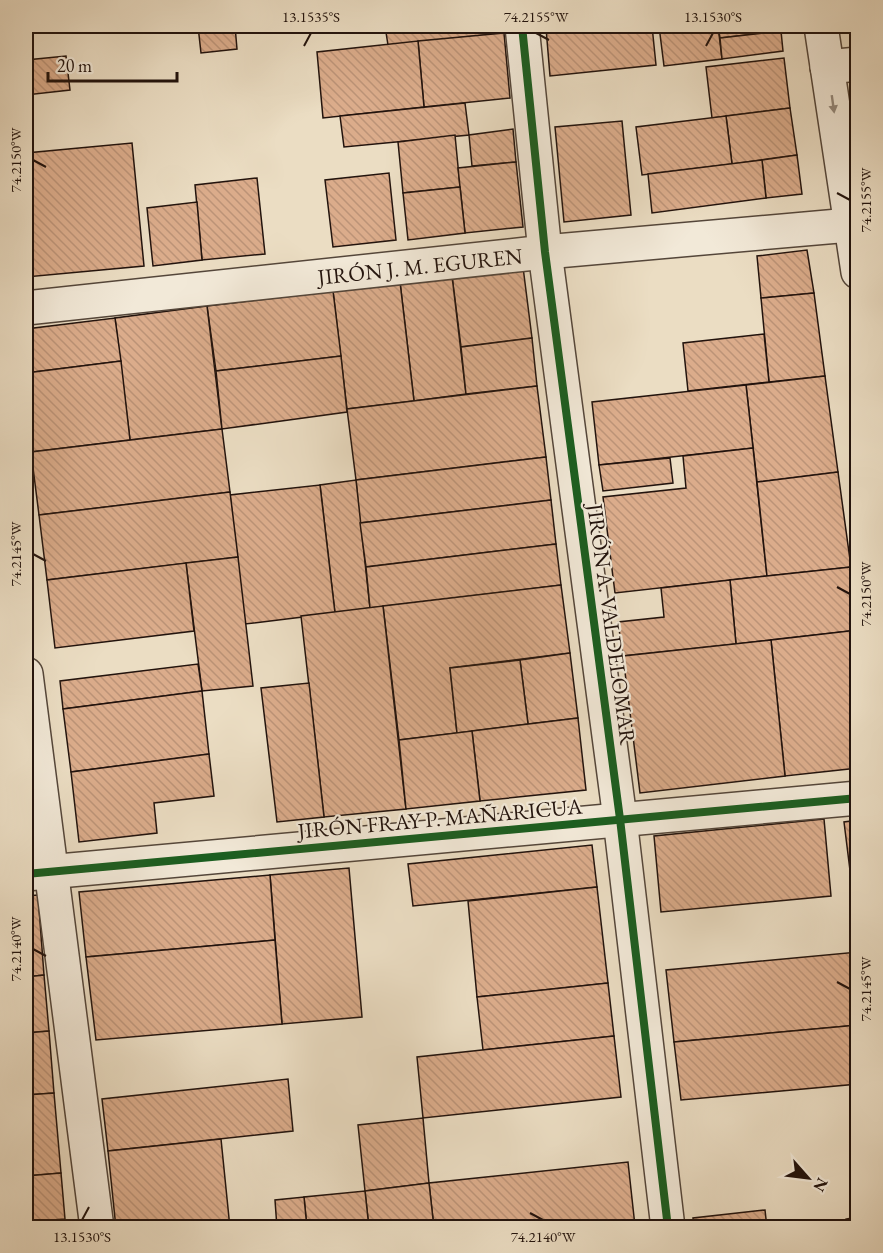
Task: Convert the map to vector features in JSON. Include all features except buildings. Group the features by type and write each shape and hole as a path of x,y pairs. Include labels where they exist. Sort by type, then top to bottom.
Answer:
{"street":[{"name":"JIRÓN A. VALDELOMAR","path":"522,26 544,252 620,819 668,1227"},
{"path":"821,26 842,65 850,225 858,272"},
{"name":"JIRÓN J. M. EGUREN","path":"26,308 544,252 850,225"},
{"path":"26,674 38,872 97,1227"},
{"name":"JIRÓN FRAY P. MAÑARICUA","path":"38,872 858,798"}],"cycle path":[{"path":"522,26 545,252 620,819 668,1228"},
{"path":"26,874 858,798"}]}
